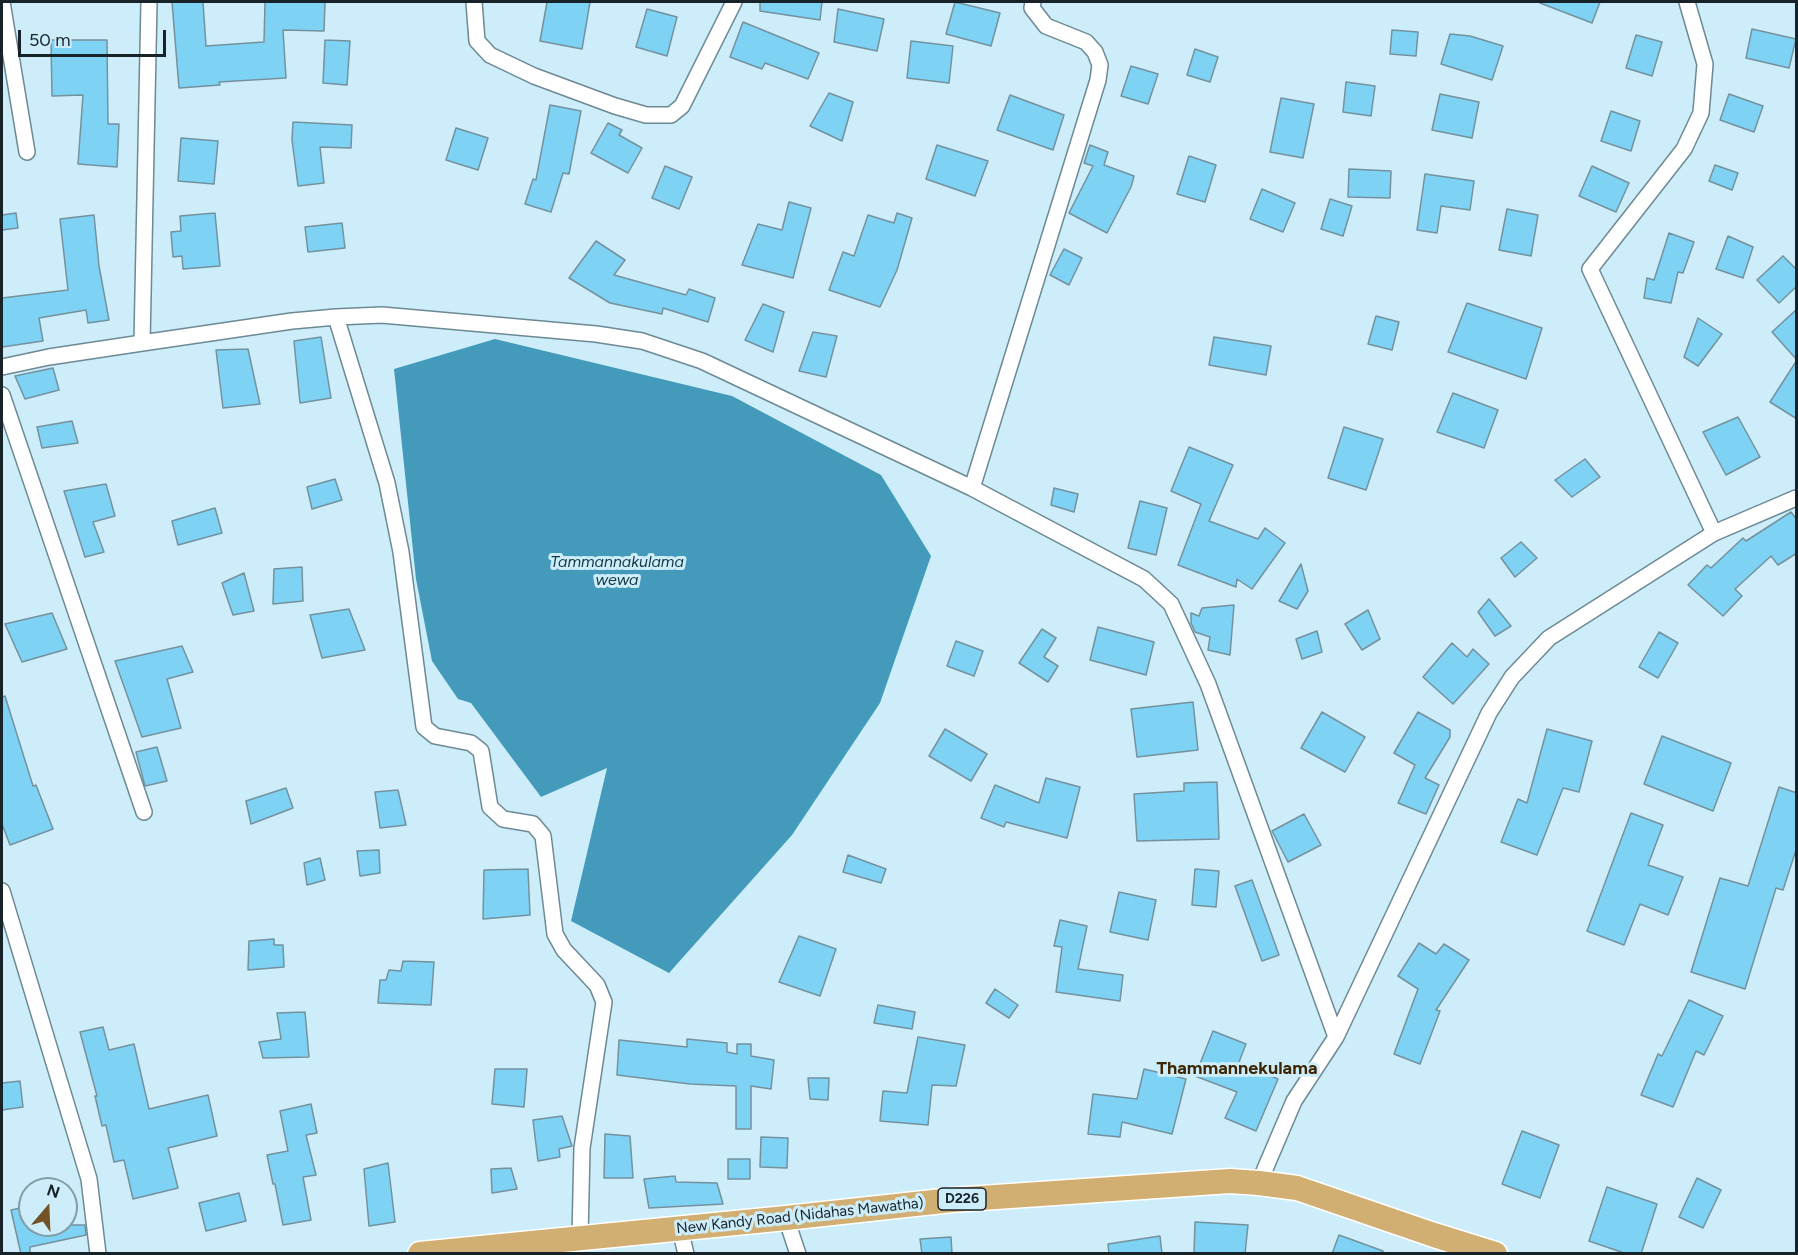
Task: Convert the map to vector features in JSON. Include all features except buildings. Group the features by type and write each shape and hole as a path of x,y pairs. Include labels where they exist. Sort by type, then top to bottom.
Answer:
{"main road":[{"name":"New Kandy Road (Nidahas Mawatha)","path":"420,1254 952,1200 1197,1182 1259,1182 1297,1188 1495,1254"}],"street":[{"path":"2,2 27,153"},
{"path":"142,343 149,2"},
{"path":"474,2 477,41 490,55 534,76 646,115 671,115 682,106 734,2"},
{"path":"972,488 1098,80 1100,65 1095,52 1086,42 1046,26 1032,8 1033,2"},
{"path":"1687,2 1705,64 1701,113 1684,149 1590,269 1714,533"},
{"path":"2,367 49,357 142,343 292,321 336,317 382,315 596,334 642,341 702,361 972,488 1144,579 1171,604 1208,684 1336,1037"},
{"path":"336,317 387,483 401,552 424,728 435,736 471,743 481,752 490,807 503,819 533,824 543,836 555,934 564,950 597,985 604,1002 582,1148 580,1237"},
{"path":"2,395 144,812"},
{"path":"1259,1182 1294,1101 1336,1037 1489,713 1512,677 1549,638 1714,533 1797,498"},
{"path":"2,891 89,1179 98,1254"},
{"path":"786,1218 798,1254"},
{"path":"680,1229 686,1254"}],"water":[{"name":"Tammannakulama wewa","path":"495,339 732,396 881,475 931,556 880,703 792,835 669,973 571,921 607,768 541,797 471,703 458,699 432,661 416,579 394,369"}],"district":[{"name":"Thammannekulama","path":"1237,1069"}]}
